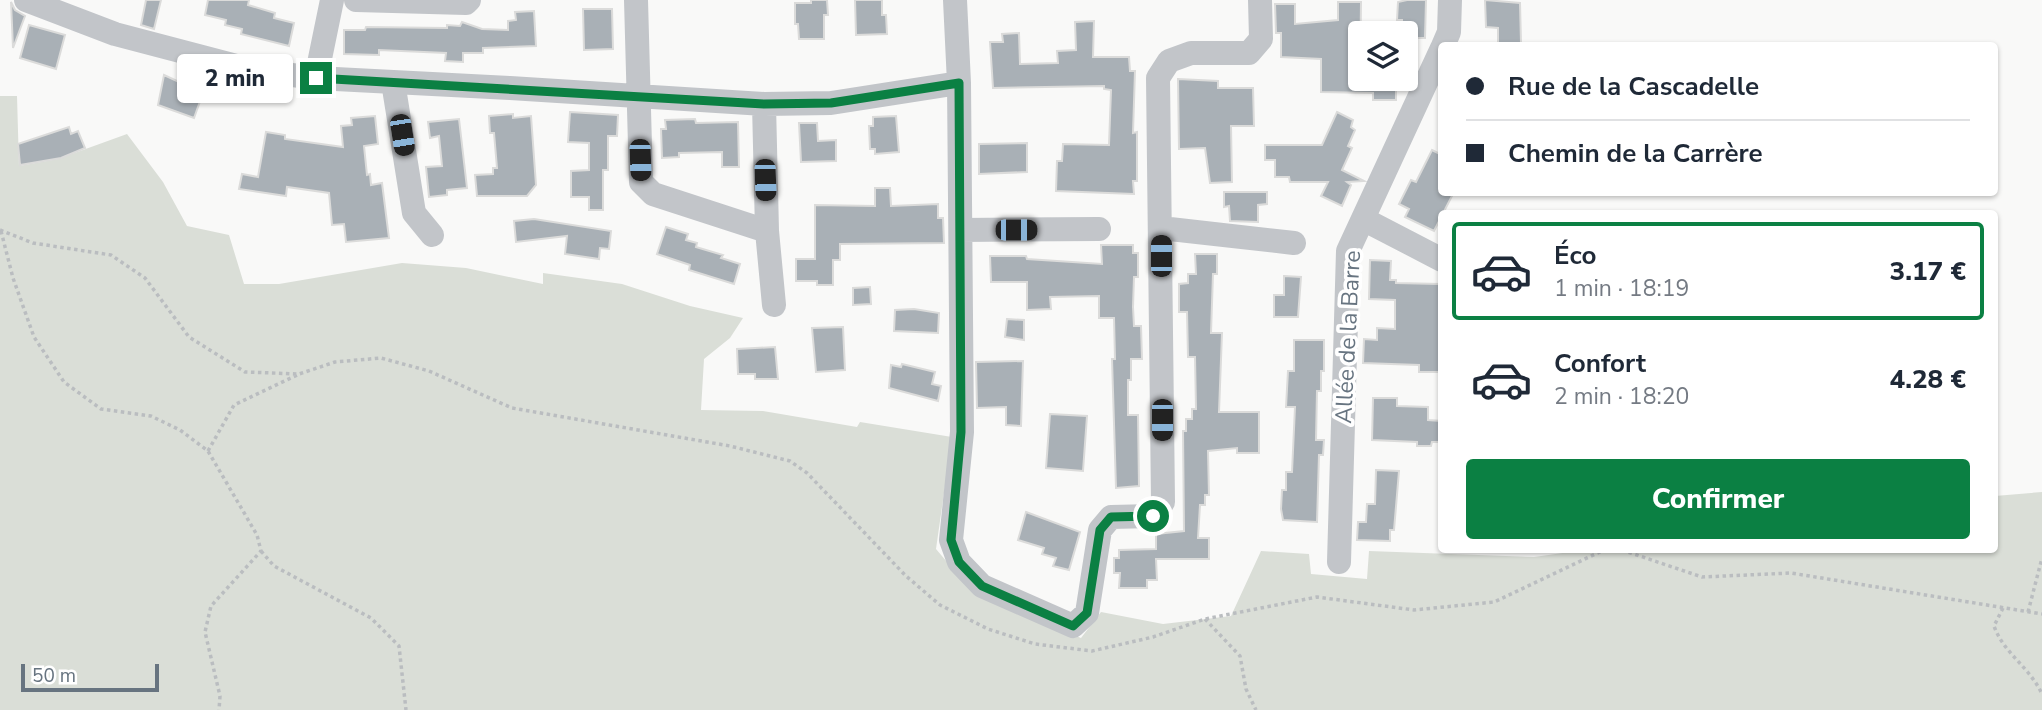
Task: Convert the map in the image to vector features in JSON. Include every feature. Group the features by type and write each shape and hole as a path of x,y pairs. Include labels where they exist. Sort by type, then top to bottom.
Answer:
{"street":[{"path":"26,0 115,34 252,70 316,78 764,104 831,103 959,83"},
{"path":"316,78 332,0"},
{"path":"356,0 466,3 469,0"},
{"path":"636,0 641,182 653,194 767,231"},
{"path":"955,0 959,83 961,432 951,540 959,562 982,586 1073,626 1087,613 1100,530 1111,517 1153,516 1163,502 1158,78 1169,61 1191,53 1249,53 1261,39 1260,0"},
{"name":"Allée de la Barre","path":"1445,42 1449,33 1450,0"},
{"name":"Allée de la Barre","path":"1339,562 1348,251 1438,58"},
{"path":"393,82 415,214 432,235"},
{"path":"764,104 767,231 774,305"},
{"path":"1363,219 1438,258"},
{"path":"1161,228 1294,243"},
{"path":"961,230 1099,229"}],"path":[{"path":"1,231 33,243 111,255 145,278 189,337 244,372 299,374"},
{"path":"1,231 13,278 34,337 64,382 101,409 151,416 180,430 208,451 257,536 261,551 274,566 371,618 399,646 407,710"},
{"path":"208,451 234,405 299,374 335,362 381,358 429,371 512,408 730,446 789,461 807,473 906,576 940,605 988,629 1035,644 1091,651 1153,637 1205,619 1317,597 1414,610 1494,602 1598,553"},
{"path":"219,710 220,696 205,632 211,606 261,551"},
{"path":"1631,553 1702,577 1791,573 2042,614"},
{"path":"2028,612 2042,558"},
{"path":"2003,608 1994,626 2000,641 2034,675 2042,694"},
{"path":"1205,619 1240,656 1246,689 1256,710"}],"shaded area":[{"path":"0,96 17,96 19,166 58,159 127,134 163,182 187,226 229,235 244,284 279,284 402,263 466,268 543,284 543,273 622,284 690,306 743,318 730,338 704,359 701,410 763,411 857,427 860,422 952,437 936,549 964,582 986,599 1081,638 1101,612 1163,624 1231,616 1261,551 1309,554 1311,574 1367,579 1369,551 1534,557 1563,553 1998,553 1998,496 2042,492 2042,710 0,710"}],"building":[{"path":"146,0 161,0 154,29 141,25"},
{"path":"208,0 249,0 248,5 275,13 274,18 294,23 289,46 241,34 242,29 225,25 226,20 205,15"},
{"path":"811,0 827,0 828,15 824,15 824,39 799,39 798,24 795,24 795,3 811,3"},
{"path":"855,0 882,0 882,15 886,15 887,34 856,35"},
{"path":"1426,0 1425,38 1418,38 1418,21 1397,20 1398,2"},
{"path":"1485,0 1520,3 1521,42 1498,42 1498,28 1486,27"},
{"path":"11,2 15,10 25,16 13,48"},
{"path":"1338,2 1361,2 1361,21 1348,21 1348,91 1396,91 1396,100 1373,100 1373,93 1321,92 1321,59 1281,57 1281,33 1276,33 1275,4 1295,4 1295,24 1338,20"},
{"path":"583,9 612,9 613,49 584,50"},
{"path":"534,11 536,46 483,48 483,53 463,53 463,62 445,61 446,53 379,50 379,55 344,54 344,30 365,30 366,27 447,28 447,25 460,26 462,22 482,29 508,30 508,21 516,20 515,12"},
{"path":"1094,21 1093,57 1129,57 1130,71 1135,71 1133,133 1137,132 1137,181 1133,181 1134,194 1056,191 1057,161 1062,161 1063,144 1109,145 1111,90 1104,89 1104,86 993,88 990,42 1003,42 1002,34 1019,33 1020,64 1058,63 1057,51 1076,50 1075,22"},
{"path":"29,25 65,35 56,69 20,58"},
{"path":"164,75 203,93 194,118 158,105"},
{"path":"1178,79 1218,81 1218,88 1253,88 1254,126 1231,126 1232,182 1210,183 1205,148 1179,149"},
{"path":"226,82 270,87 268,99 224,93"},
{"path":"570,112 618,115 617,136 608,136 608,170 603,170 603,210 589,210 589,197 571,197 571,171 589,170 589,143 568,142"},
{"path":"1337,112 1353,120 1351,127 1355,130 1348,146 1352,148 1342,170 1364,181 1347,182 1351,185 1342,206 1321,196 1328,182 1290,182 1289,177 1275,177 1275,160 1265,160 1265,145 1322,145"},
{"path":"513,114 513,118 531,116 536,185 527,196 477,196 475,175 493,174 493,168 497,168 494,133 490,133 489,116"},
{"path":"375,116 378,144 364,146 367,175 370,174 371,185 382,183 389,238 346,242 344,224 332,225 329,193 287,187 286,196 239,189 242,174 258,177 266,132 285,135 285,139 343,147 341,126 352,125 351,118"},
{"path":"896,116 899,152 875,154 875,149 870,149 869,126 873,126 873,117"},
{"path":"459,119 467,188 447,190 447,195 429,197 426,167 442,166 439,136 430,138 428,122"},
{"path":"695,119 696,123 738,122 739,167 722,167 722,152 679,153 679,157 662,158 661,129 666,129 665,120"},
{"path":"799,123 817,123 818,141 836,140 836,161 801,162"},
{"path":"69,127 71,134 78,131 85,148 61,158 20,165 18,144"},
{"path":"1027,143 1027,172 979,174 979,144"},
{"path":"1432,150 1438,153 1438,196 1452,196 1445,210 1438,210 1438,223 1434,231 1405,217 1409,209 1399,204 1411,180 1416,182"},
{"path":"875,188 890,188 891,206 938,204 938,218 943,218 944,243 840,244 840,260 833,260 833,285 817,285 817,281 796,281 796,259 815,259 815,205 875,206"},
{"path":"1224,192 1267,192 1267,204 1258,205 1258,222 1230,221 1229,206 1224,207"},
{"path":"534,219 611,231 609,249 600,248 599,259 565,254 567,236 516,242 514,221"},
{"path":"666,227 688,234 686,240 697,243 696,247 723,255 721,258 740,264 734,284 689,270 690,265 657,254"},
{"path":"1101,245 1133,245 1133,253 1138,253 1138,277 1134,277 1133,307 1134,326 1141,326 1142,359 1131,359 1128,415 1138,415 1139,486 1116,488 1112,359 1115,359 1114,318 1099,318 1099,296 1050,297 1051,309 1027,310 1027,282 991,282 990,256 1026,256 1027,259 1102,264"},
{"path":"1195,254 1217,254 1217,274 1213,274 1211,333 1222,333 1219,412 1259,412 1259,453 1237,453 1237,448 1208,451 1209,495 1205,495 1205,505 1200,505 1198,538 1209,538 1209,559 1156,559 1157,580 1147,580 1147,588 1119,588 1120,573 1114,573 1114,558 1119,558 1119,550 1156,549 1156,534 1184,531 1183,431 1186,431 1186,419 1192,419 1192,409 1196,409 1195,357 1188,357 1187,312 1179,312 1179,284 1188,283 1188,274 1196,274"},
{"path":"1370,260 1391,261 1390,280 1396,280 1396,283 1438,284 1438,372 1419,372 1419,365 1363,363 1364,339 1377,340 1377,328 1395,329 1395,300 1369,299"},
{"path":"1284,276 1301,277 1298,317 1274,317 1274,295 1284,295"},
{"path":"870,287 871,304 853,305 853,288"},
{"path":"914,309 939,313 938,333 894,331 895,310"},
{"path":"1007,319 1024,320 1024,340 1005,337"},
{"path":"843,327 845,370 816,372 812,328"},
{"path":"1294,340 1324,340 1324,371 1321,371 1321,391 1317,391 1316,440 1324,440 1323,455 1319,455 1317,522 1283,520 1281,509 1282,490 1286,490 1286,472 1292,472 1295,407 1286,407 1288,371 1294,371"},
{"path":"775,347 778,379 755,379 755,374 738,374 737,349"},
{"path":"1023,361 1021,426 1006,425 1006,407 977,408 976,362"},
{"path":"902,364 935,372 932,384 941,386 938,401 889,388 891,365 901,367"},
{"path":"1373,398 1397,398 1397,406 1428,407 1428,420 1438,421 1438,442 1432,442 1431,446 1417,446 1417,442 1372,440"},
{"path":"1050,414 1087,416 1083,471 1046,468"},
{"path":"1376,470 1399,471 1394,530 1390,530 1390,541 1357,540 1358,522 1366,522 1367,504 1375,504"},
{"path":"1026,512 1080,532 1069,570 1053,566 1056,558 1042,554 1044,548 1018,540"}],"route":[{"path":"316,78 764,104 831,103 959,83 961,432 951,540 959,562 982,586 1073,626 1087,613 1100,530 1111,517 1153,516"}]}
